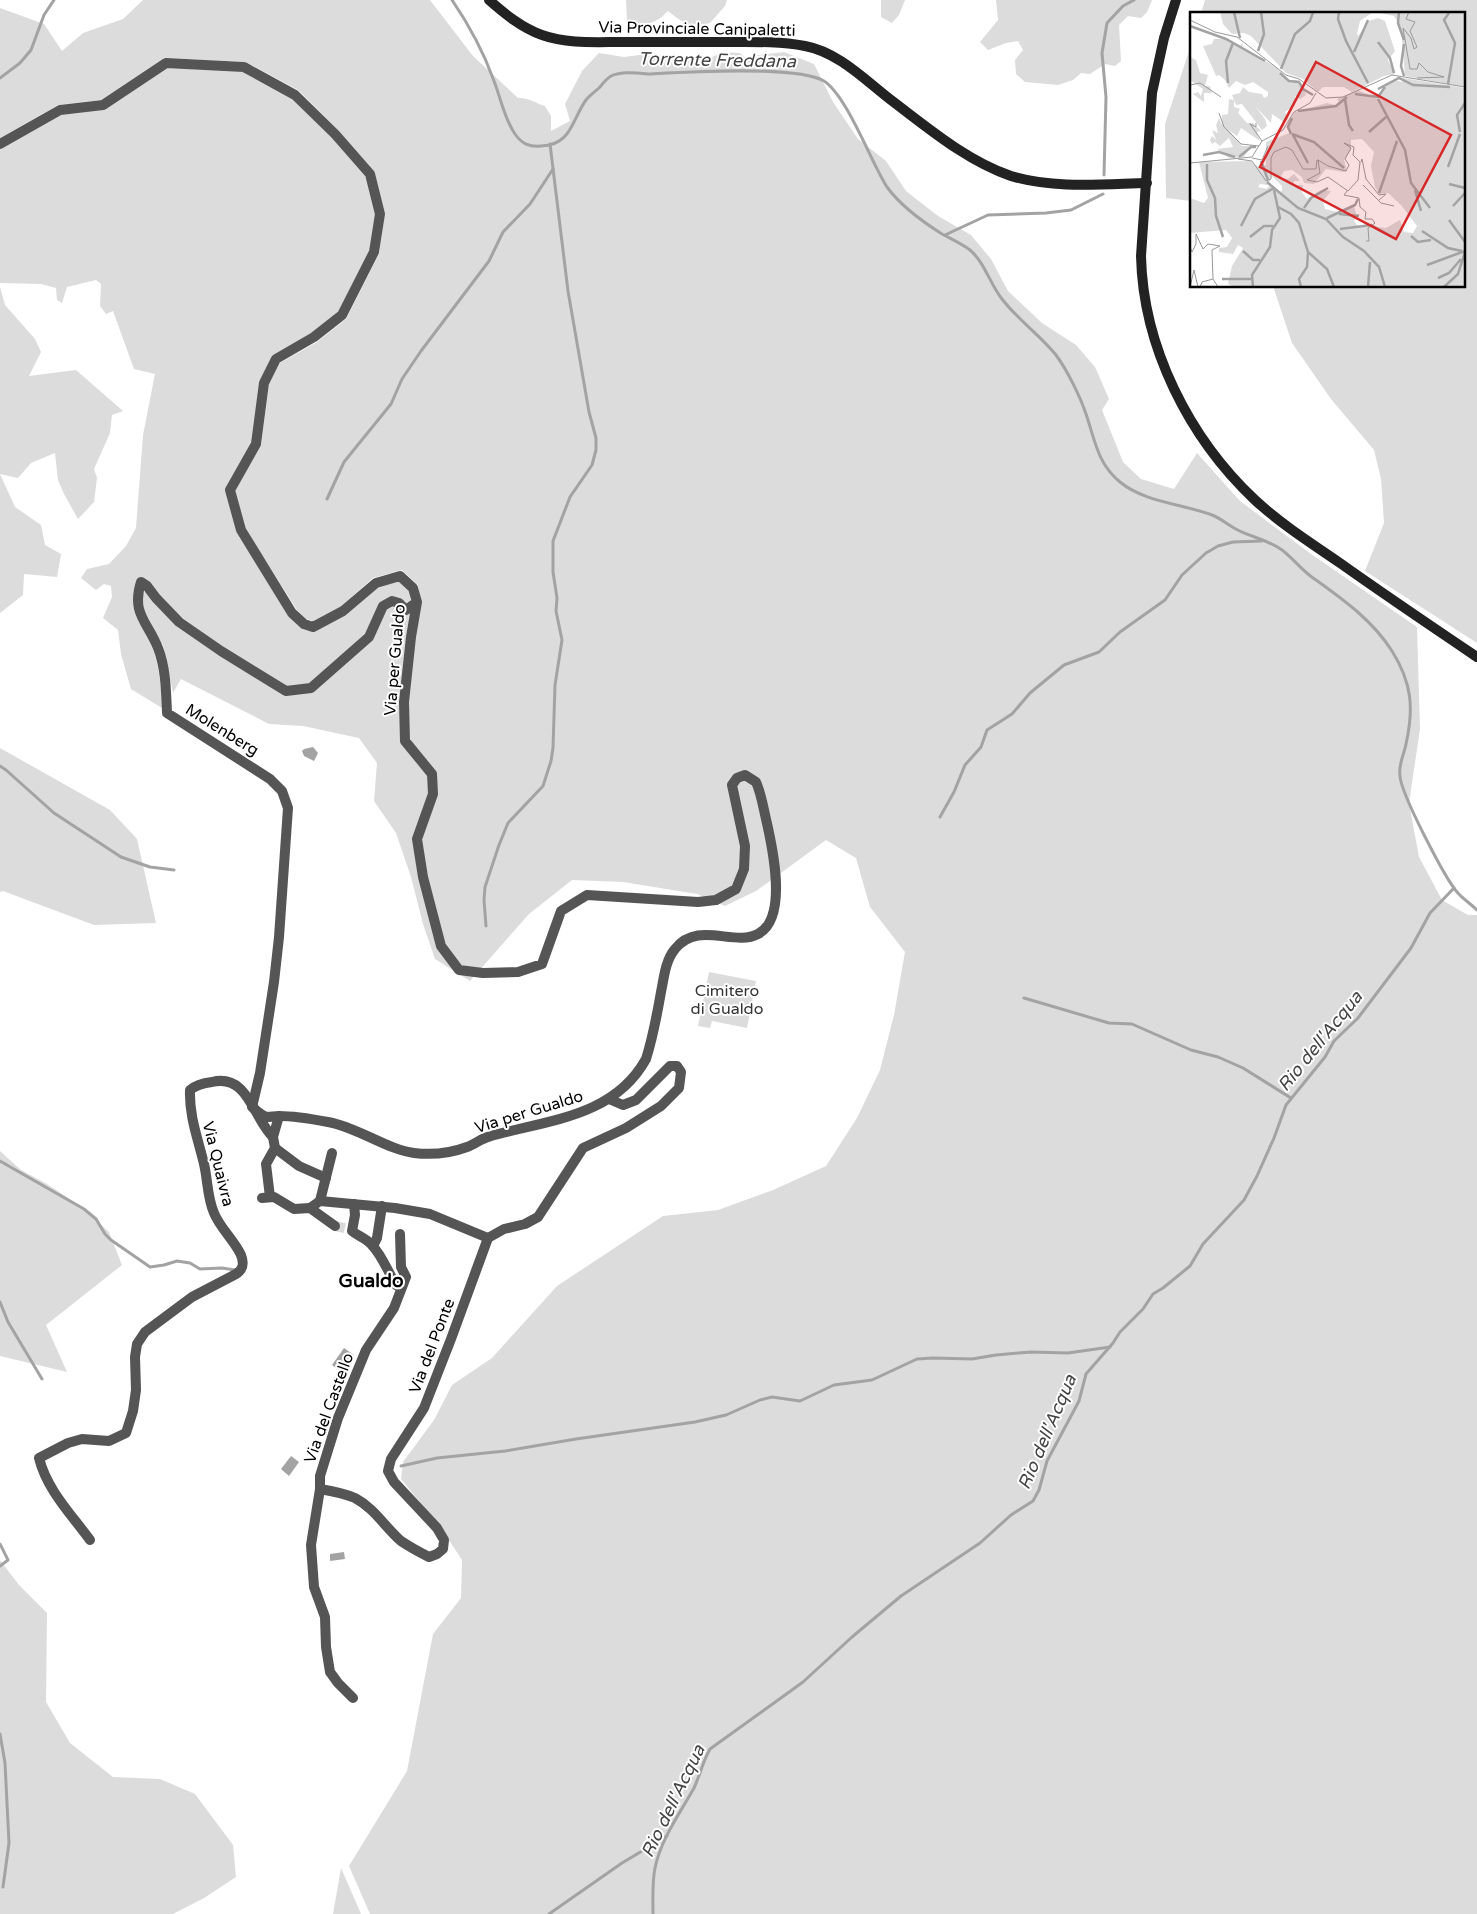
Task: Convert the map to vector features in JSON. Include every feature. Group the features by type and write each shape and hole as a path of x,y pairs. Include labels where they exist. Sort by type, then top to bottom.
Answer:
{"main road":[{"name":"Via Provinciale Canipaletti","path":"489,0 524,27 541,35 558,39 605,42 761,42 807,47 838,60 935,133 985,165 998,171 1037,181 1075,184 1146,183"},
{"path":"1176,0 1164,38 1152,93 1142,270 1149,317 1160,353 1178,395 1193,424 1210,449 1250,494 1285,525 1477,657"}],"street":[{"name":"Via per Gualdo","path":"0,144 60,110 103,105 166,63 244,67 295,94 335,134 370,174 380,214 374,252 342,315 314,337 276,359 264,383 256,444 230,490 241,530 292,613 304,624 314,627 343,612 376,583 400,576 413,588 416,602 404,702 405,741 432,774 433,794 417,839 423,877 442,946 459,970 483,973 518,972 542,964 561,911 586,895 698,902 716,900 736,889 744,869 744,846 732,785 737,778 745,776 753,778 758,786 772,847 775,874 774,901 770,922 758,934 750,937 709,934 682,942 675,948 667,965 646,1060 641,1069 609,1099 582,1113 563,1119 488,1137 467,1147 446,1152 428,1153 406,1151 329,1122 279,1116 266,1117 252,1107"},
{"name":"Molenberg","path":"252,1107 260,1073 274,982 288,808 282,792 270,779 167,713 166,678 158,647 139,611 138,591 141,582 147,586 179,622 221,651 286,691 311,688 369,637 383,606 392,601 406,610 416,602"},
{"path":"279,1116 274,1142 266,1164 266,1198 274,1197 294,1208 310,1208 320,1201 382,1206 430,1214 488,1238 504,1229 525,1224 538,1217 583,1148 626,1128 661,1106 679,1088 681,1072 677,1066 670,1066 636,1100 623,1105 609,1099"},
{"name":"Via Quaivra","path":"90,1540 48,1484 42,1473 39,1458 68,1443 82,1440 109,1441 126,1433 133,1411 136,1390 135,1356 138,1344 145,1332 192,1297 241,1271 243,1265 241,1256 223,1231 208,1197 205,1166 193,1124 190,1090 194,1086 214,1081 229,1080 244,1091 274,1142 299,1166 326,1178"},
{"path":"320,1201 332,1153"},
{"path":"354,1204 355,1214 350,1230 364,1237 373,1246 396,1285 400,1288"},
{"path":"373,1246 377,1238 382,1206"},
{"path":"310,1208 334,1226"},
{"name":"Via del Castello","path":"320,1489 320,1476 338,1418 354,1377 366,1350 394,1308 400,1288 406,1277 401,1267 400,1234"},
{"name":"Via del Ponte","path":"320,1489 340,1492 356,1499 374,1512 400,1540 416,1550 429,1556 437,1554 443,1549 444,1540 437,1528 394,1482 388,1471 390,1459 424,1408 488,1238"},
{"path":"320,1489 310,1545 314,1587 325,1617 326,1647 330,1672 353,1698"}],"green space":[{"path":"143,0 430,0 473,56 518,98 528,99 545,106 551,116 551,131 570,121 565,104 582,71 599,53 624,57 647,54 705,60 724,52 740,53 744,57 784,52 814,64 833,102 858,139 886,161 906,191 938,216 971,235 991,259 1008,291 1042,323 1076,345 1095,367 1109,399 1102,410 1123,462 1141,479 1174,489 1197,453 1240,501 1311,554 1417,627 1420,729 1409,803 1419,857 1442,900 1468,915 1477,915 1477,1914 370,1914 349,1866 407,1771 433,1634 461,1598 462,1560 441,1528 401,1479 403,1462 434,1420 452,1385 492,1358 557,1286 663,1216 718,1210 773,1190 826,1166 857,1118 880,1070 894,1015 905,952 870,907 856,858 826,840 756,891 725,906 697,894 623,882 572,880 529,914 470,981 435,959 396,833 374,801 377,763 359,738 303,726 269,724 181,679 173,693 163,645 144,610 142,593 146,591 150,596 285,693 312,690 371,639 385,608 393,604 398,606 420,603 418,585 402,570 373,578 340,607 313,621 306,619 297,610 245,528 235,490 261,446 269,384 280,363 317,342 346,319 379,254 385,213 374,171 338,130 298,90 246,62 164,58 101,100 58,105 0,138 0,8 44,24 62,51 83,33 123,19"},
{"path":"626,0 727,0 725,6 710,23 697,25 683,22 668,11 654,22 640,23 627,21"},
{"path":"881,0 905,0 899,15 892,23 881,17"},
{"path":"996,0 1152,0 1147,12 1141,18 1128,16 1119,25 1121,61 1115,66 1105,64 1090,74 1081,73 1073,80 1058,85 1025,82 1016,74 1015,60 1023,50 1018,41 1006,43 988,50 980,42 998,20"},
{"path":"1205,0 1477,0 1477,643 1365,571 1384,523 1381,479 1374,450 1331,399 1292,343 1274,288 1464,288 1464,12 1202,12"},
{"path":"1190,48 1190,201 1166,198 1165,124"},
{"path":"167,66 243,70 292,97 332,136 367,176 376,214 371,251 340,313 312,334 273,357 253,443 226,489 273,588 314,630 378,586 400,580 410,590 412,601 406,606 392,597 367,635 310,684 287,687 223,648 182,619 138,581 134,592 134,610 149,641 157,664 162,708 131,689 121,654 118,630 103,618 112,597 111,586 104,584 96,590 81,578 87,569 109,564 126,546 136,528 143,435 155,374 134,369 113,311 106,314 100,306 101,284 96,280 67,287 62,303 57,300 56,288 41,284 0,283 0,149 61,113 104,108"},
{"path":"0,287 5,305 35,339 41,352 29,376 76,370 123,411 112,415 110,433 94,469 97,478 94,502 78,519 58,480 55,453 31,463 18,478 0,474"},
{"path":"0,474 15,507 41,525 45,545 61,554 57,577 24,574 23,595 0,613"},
{"path":"0,748 110,810 137,839 156,923 94,925 3,891 0,892"},
{"name":"Cimitero di Gualdo","path":"709,972 756,981 747,1028 712,1021 710,1028 698,1026"},
{"path":"0,1151 21,1170 47,1184 83,1208 109,1232 122,1265 46,1325 67,1372 0,1356"},
{"path":"0,1560 19,1585 47,1613 46,1702 70,1743 113,1777 160,1779 195,1794 233,1845 236,1877 204,1898 173,1914 0,1914"},
{"path":"341,1868 361,1914 333,1914"}],"shaded area":[{"path":"313,747 318,753 314,761 304,756 302,751"},
{"path":"344,1348 354,1355 342,1372 332,1365"},
{"path":"291,1456 299,1462 289,1476 281,1469"},
{"path":"344,1552 345,1559 330,1561 330,1554"}],"waterway":[{"path":"0,78 20,63 31,50 44,15 54,0"},
{"name":"Torrente Freddana","path":"452,0 481,50 511,128 520,140 533,146 551,145 565,136 586,100 608,78 615,74 766,71 810,76 824,81 841,100 892,194 927,224 970,250 984,267 1002,299 1056,355 1077,391 1098,451 1112,475 1140,494 1212,515 1240,531 1276,546 1311,577 1357,612 1384,640 1399,663 1410,696 1409,731 1400,768 1402,786 1424,836 1443,871 1457,892 1477,910"},
{"path":"1104,175 1106,97 1102,53 1107,23 1123,6 1134,0"},
{"path":"486,926 485,887 499,845 508,823 543,786 551,761 555,685 562,640 556,611 557,598 553,572 553,541 570,497 592,465 596,450 596,438 589,412 568,291 550,144"},
{"path":"327,499 344,462 391,404 402,379 489,261 503,232 530,204 553,169"},
{"path":"945,235 988,215 1071,210 1103,194"},
{"path":"940,817 954,792 965,765 981,747 987,730 1012,714 1030,693 1064,665 1099,652 1120,632 1165,600 1182,575 1206,553 1218,546 1233,542 1262,541"},
{"path":"0,766 54,813 121,857 150,867 174,870"},
{"name":"Rio dell'Acqua","path":"653,1914 653,1879 658,1857 671,1826 694,1788 710,1749 803,1682 852,1637 901,1596 980,1543 1011,1515 1033,1501 1039,1490 1047,1461 1079,1401 1086,1374 1120,1332 1143,1309 1153,1294 1190,1266 1203,1244 1244,1200 1274,1138 1286,1105 1325,1057 1334,1041 1358,1018 1411,948 1430,913 1454,888"},
{"path":"1024,998 1109,1023 1132,1024 1191,1050 1218,1057 1243,1068 1291,1098"},
{"path":"0,1161 84,1209 96,1219 111,1240 150,1267 177,1261 190,1263 200,1269 222,1268 235,1270"},
{"path":"0,1302 8,1322 42,1379"},
{"path":"401,1466 437,1458 505,1451 695,1422 726,1415 760,1400 772,1397 800,1401 834,1385 872,1380 917,1359 972,1359 1031,1352 1068,1353 1110,1347"},
{"path":"0,1544 8,1560 0,1566"},
{"path":"0,1734 5,1763 9,1843 3,1887"},
{"path":"549,1914 622,1863 667,1836"}],"tunnel":[{"path":"335,1226 349,1229"}],"district":[{"name":"Gualdo","path":"371,1281"}]}
